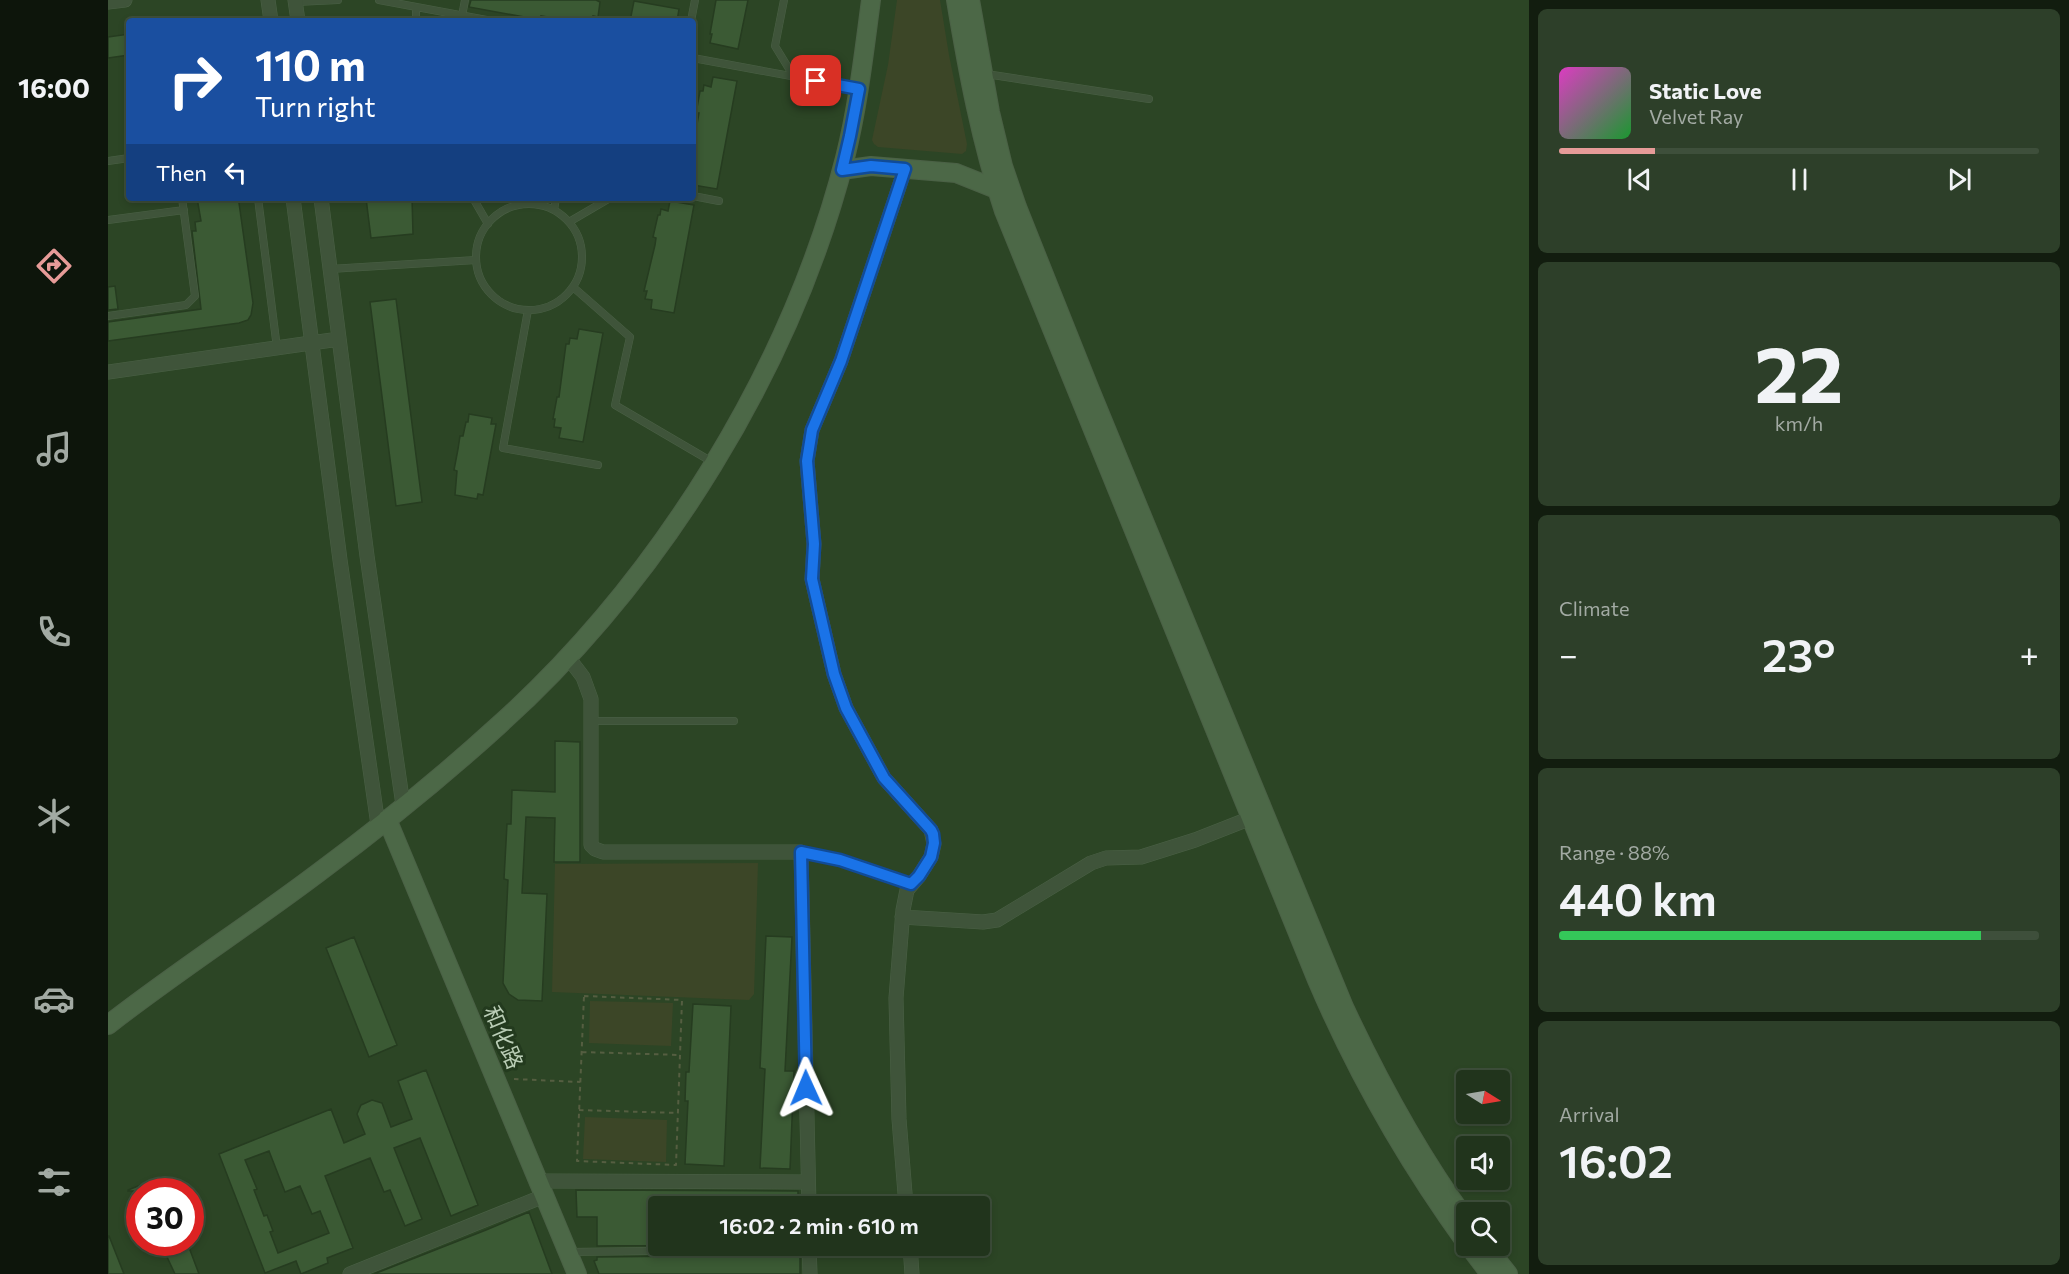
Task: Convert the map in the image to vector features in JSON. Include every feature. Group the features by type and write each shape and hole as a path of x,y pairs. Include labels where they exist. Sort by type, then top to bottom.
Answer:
{"main road":[{"path":"108,1025 321,871 498,726 606,614 652,554 697,491 752,396 780,338 808,271 842,170 850,136 871,0"},
{"path":"956,0 976,115 996,189 1082,406 1322,991 1381,1113 1410,1162 1456,1229"},
{"path":"970,0 982,73 1003,166 1017,207 1330,975 1393,1106 1456,1206"},
{"path":"842,170 871,166 956,173 996,189"},
{"name":"和化路","path":"382,822 495,1078 577,1274"},
{"path":"1476,1256 1490,1274"},
{"path":"1494,1256 1508,1274"}],"street":[{"path":"108,2 125,0"},
{"path":"268,0 271,18"},
{"path":"296,1 298,18"},
{"path":"905,169 841,361 812,430 807,461 814,544 812,579 834,674 846,708 884,778 933,834 931,857 907,890 902,917 896,1016 899,1119 905,1196"},
{"path":"293,201 345,593 382,822"},
{"path":"321,201 367,556 403,805"},
{"path":"108,372 339,339"},
{"path":"567,656 588,686 591,699 591,845 595,849 603,852 801,852 809,1196"},
{"path":"902,917 983,922 997,920 1091,863 1106,858 1141,857 1195,840 1251,818"},
{"path":"350,1274 541,1189 808,1182"},
{"path":"809,1256 810,1274"},
{"path":"910,1256 912,1274"}],"lane":[{"path":"296,1 338,0"},
{"path":"379,0 474,18"},
{"path":"462,16 465,0"},
{"path":"692,18 695,0"},
{"path":"783,0 775,46 794,77"},
{"path":"416,7 416,18"},
{"path":"696,59 859,89"},
{"path":"982,73 1149,99"},
{"path":"108,160 126,158"},
{"path":"696,197 719,201"},
{"path":"108,316 186,305 195,296 182,201"},
{"path":"258,201 277,348"},
{"path":"475,201 488,224"},
{"path":"554,210 556,201"},
{"path":"569,222 605,201"},
{"path":"520,204 542,205 554,210 576,231 582,250 581,270 573,287 551,306 528,310 504,304 489,291 478,272 476,260 479,239 488,224 500,213 520,204"},
{"path":"108,220 184,210"},
{"path":"330,268 476,260"},
{"path":"573,287 630,337 615,405 714,463"},
{"path":"528,310 503,448 598,465"},
{"path":"591,721 734,721"},
{"path":"801,852 840,860 911,884"},
{"path":"567,1252 648,1250"}],"path":[{"path":"584,996 682,1000 676,1165 578,1161 582,1052 584,996"},
{"path":"582,1052 680,1055"},
{"path":"495,1078 580,1082"},
{"path":"579,1110 678,1113"}],"green space":[{"path":"897,0 940,0 967,144 966,151 962,154 878,147 872,140 888,65"},
{"path":"758,863 754,994 749,1000 552,992 555,864"},
{"path":"590,1001 673,1003 671,1046 589,1043"},
{"path":"585,1117 667,1120 666,1162 583,1159"}],"building":[{"path":"471,0 596,0 600,2 598,17 593,16 593,18 541,16 541,18 530,18 469,7"},
{"path":"716,0 748,0 738,49 710,43"},
{"path":"634,1 679,9 678,18 631,18"},
{"path":"126,34 126,55 108,58 108,37"},
{"path":"713,77 737,81 717,189 696,186 696,130 699,113 696,113 700,91 703,91 704,85 711,87"},
{"path":"198,201 237,201 239,203 253,303 248,320 108,341 108,322 201,309 192,231 196,231 195,222 201,221"},
{"path":"366,201 412,201 413,234 371,238"},
{"path":"670,201 694,205 674,313 651,309 652,300 645,299 647,291 644,291 655,245 656,238 653,237 658,215 661,209 668,211"},
{"path":"115,286 118,309 108,310 108,287"},
{"path":"396,299 422,502 396,506 370,302"},
{"path":"579,329 603,333 583,442 559,438 561,428 554,427 555,419 553,419 557,397 559,397 566,344 569,344 570,338 577,339"},
{"path":"469,414 492,418 491,424 496,424 483,495 478,494 477,499 455,495 457,471 454,470 460,436 463,436"},
{"path":"555,741 580,742 580,862 554,862 555,818 526,817 522,893 547,894 542,1001 518,1000 509,994 503,983 508,880 504,879 507,824 511,824 512,790 555,792"},
{"path":"766,936 792,937 785,1071 794,1071 790,1169 760,1168 765,1069 760,1068"},
{"path":"354,937 397,1045 369,1057 326,948"},
{"path":"693,1004 731,1006 724,1166 685,1164 688,1101 685,1101 686,1072 689,1072"},
{"path":"426,1070 478,1205 451,1216 420,1138 394,1148 422,1219 405,1226 390,1190 384,1192 370,1158 325,1176 353,1248 327,1258 328,1263 301,1274 296,1261 265,1273 219,1154 331,1109 344,1143 365,1134 357,1114 361,1105 372,1100 382,1103 391,1127 412,1119 398,1081","holes":["269,1151 285,1192 300,1186 312,1214 320,1211 329,1233 278,1253 270,1232 273,1231 267,1215 264,1216 254,1190 257,1189 245,1160"]},
{"path":"576,1190 798,1191 798,1196 648,1196 648,1245 597,1246 597,1217 577,1217"},
{"path":"529,1212 552,1274 374,1274 486,1230"},
{"path":"109,1236 124,1274 108,1274"},
{"path":"167,1256 192,1256 199,1274 175,1274"},
{"path":"800,1256 800,1274 599,1274 594,1261 597,1257"}],"route":[{"path":"806,1088 801,852 840,860 911,884 931,857 934,843 931,830 884,778 846,708 834,674 812,579 814,544 807,461 809,443 812,430 841,361 905,169 871,166 842,170 859,89 816,81"}]}
